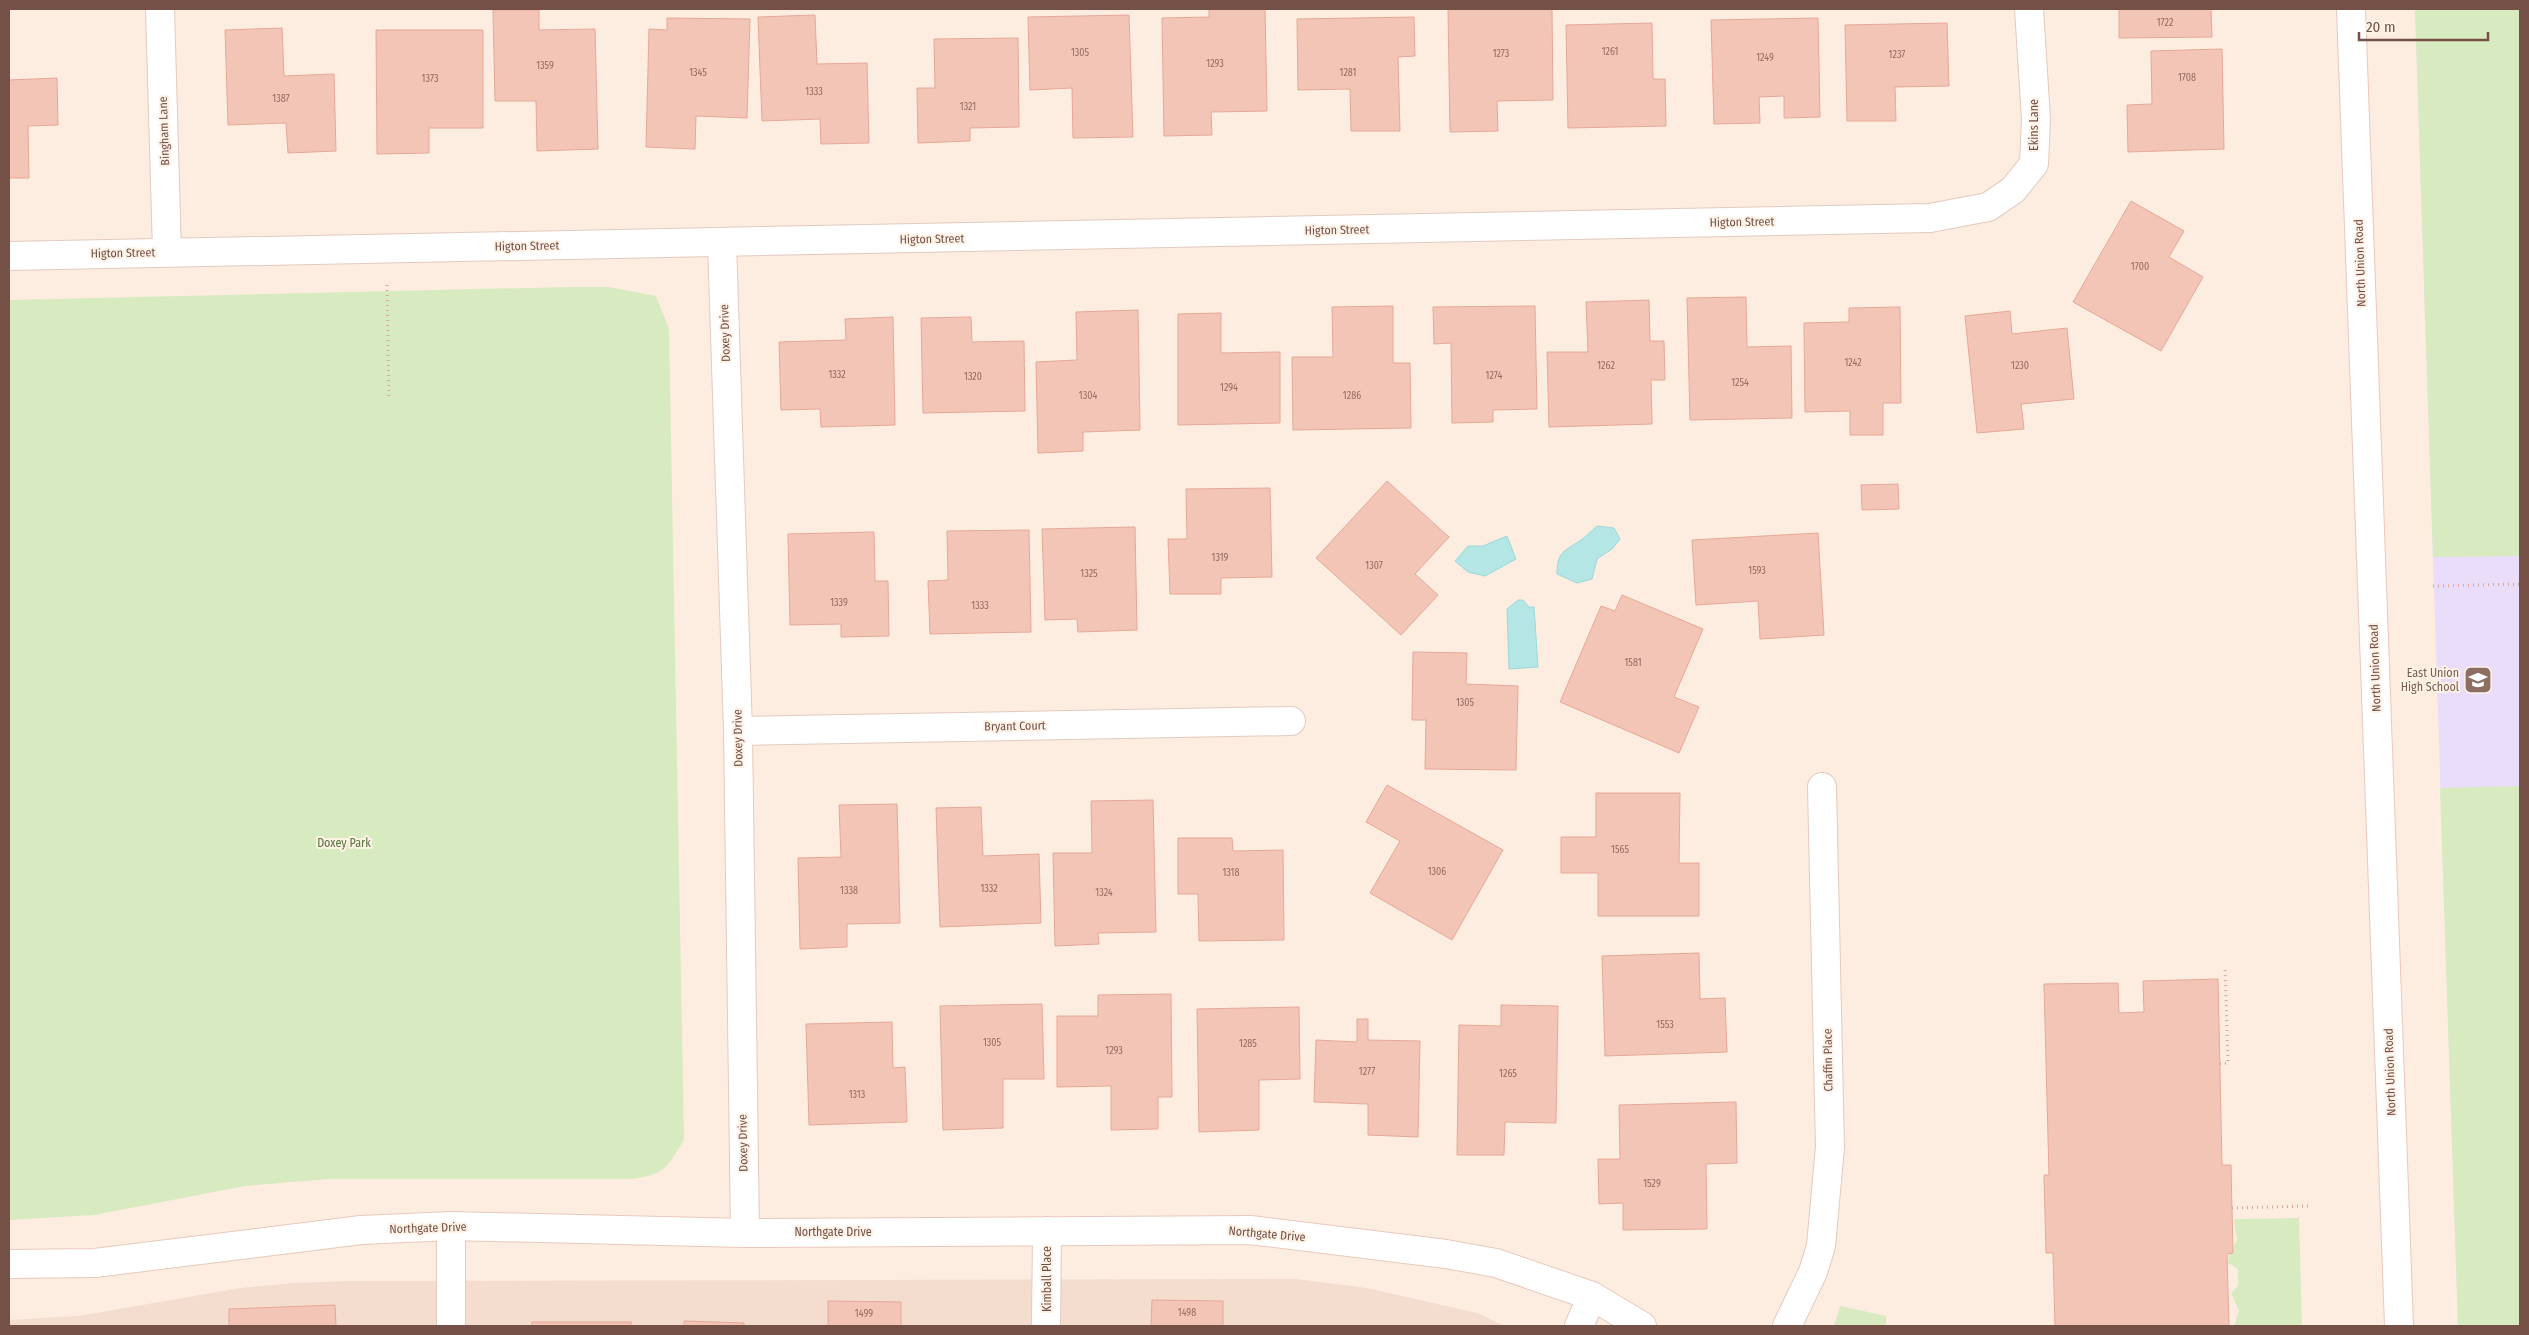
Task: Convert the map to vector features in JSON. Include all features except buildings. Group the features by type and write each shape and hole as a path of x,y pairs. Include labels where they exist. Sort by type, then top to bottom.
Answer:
{"street":[{"name":"Bingham Lane","path":"160,9 167,252"},
{"name":"Ekins Lane","path":"1856,219 1930,218 1988,207 2013,190 2034,164 2036,119 2030,9"},
{"name":"North Union Road","path":"2351,9 2399,1326"},
{"name":"Higton Street","path":"9,256 1856,219"},
{"name":"Doxey Drive","path":"722,243 738,731 745,1233"},
{"name":"Bryant Court","path":"738,731 1291,721"},
{"name":"Chaffin Place","path":"1787,1326 1813,1272 1821,1246 1830,1148 1822,787"},
{"name":"Northgate Drive","path":"9,1264 95,1263 361,1230 451,1226 745,1233 1250,1230 1446,1254 1496,1263 1592,1296 1642,1326"},
{"path":"451,1226 451,1326"},
{"name":"Kimball Place","path":"1046,1326 1047,1231"},
{"path":"1579,1326 1592,1296"}],"path":[{"path":"387,282 389,398"},
{"path":"2433,586 2520,584"},
{"path":"2220,1064 2228,1063 2225,967"},
{"path":"2232,1208 2308,1206"}],"shaded area":[{"name":"East Union High School","path":"2415,9 2520,9 2520,1326 2458,1326"},
{"path":"1296,1279 1367,1288 1477,1313 1505,1326 9,1326 9,1320 79,1316 240,1288 294,1283 351,1281"}],"green space":[{"path":"2415,9 2520,9 2520,556 2433,557"},
{"name":"Doxey Park","path":"609,287 656,296 669,329 684,1140 664,1168 651,1175 630,1179 328,1179 245,1186 94,1215 9,1220 9,300"},
{"path":"2520,786 2520,1326 2458,1326 2440,788"},
{"path":"2299,1218 2302,1326 2234,1326 2239,1311 2231,1293 2238,1286 2238,1269 2228,1263 2229,1254 2237,1240 2234,1219"},
{"path":"1840,1306 1886,1316 1886,1326 1834,1326"}],"water":[{"path":"1597,526 1614,528 1620,539 1612,549 1597,559 1592,579 1577,583 1557,574 1561,554 1583,539"},
{"path":"1507,536 1516,559 1485,576 1468,572 1455,561 1468,546 1483,546"},
{"path":"1518,600 1523,600 1529,607 1534,607 1538,667 1509,669 1507,609"}],"place":[{"name":"East Union High School","path":"2478,680"}]}
